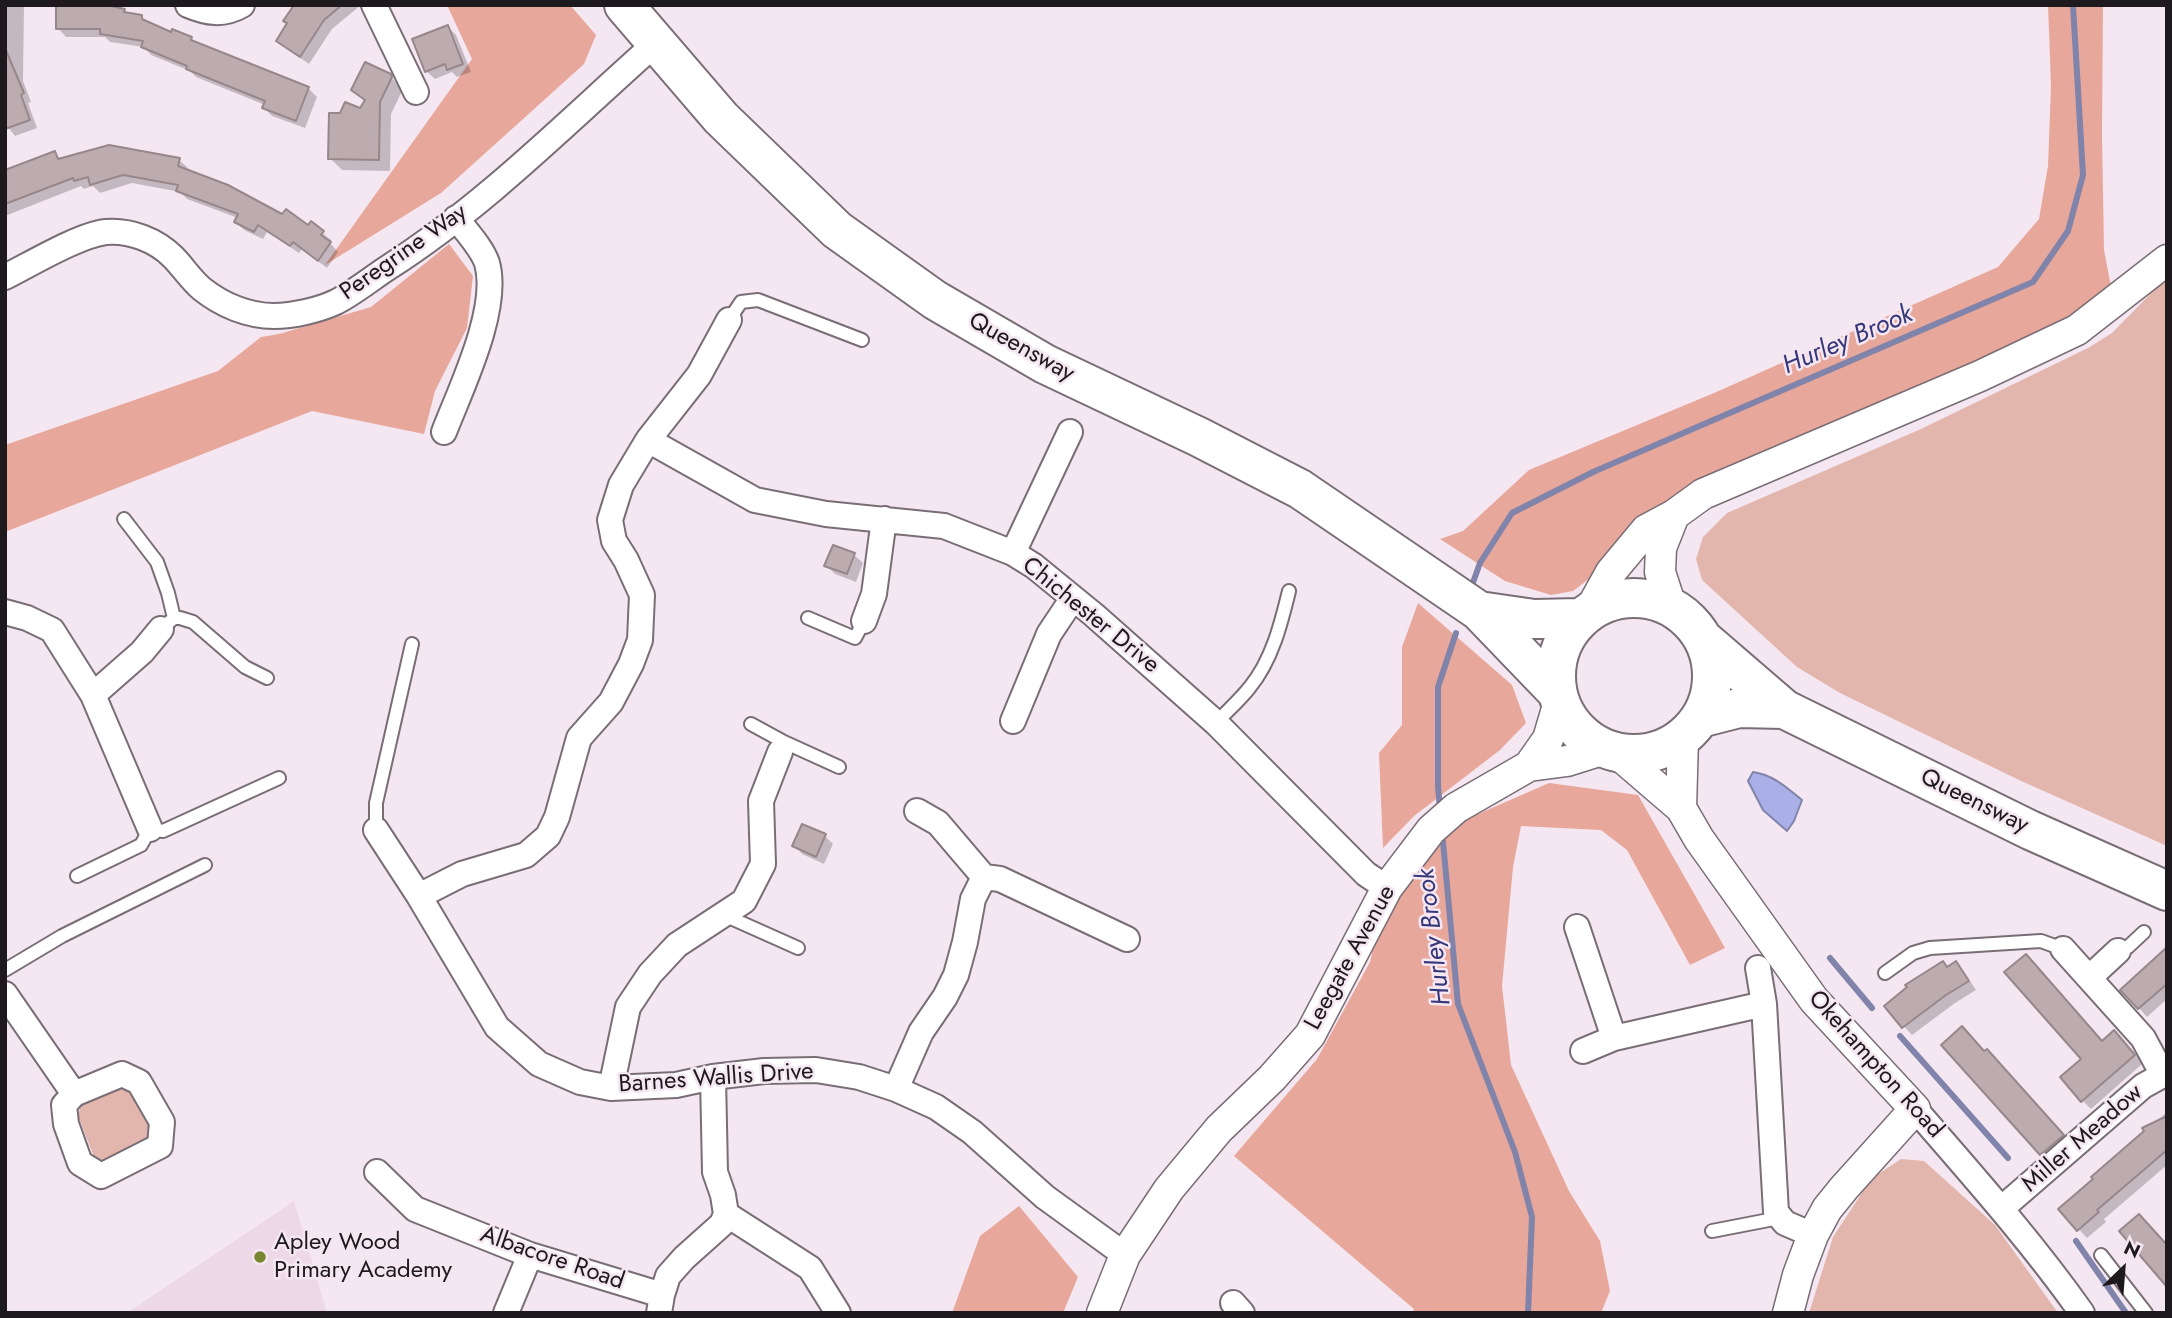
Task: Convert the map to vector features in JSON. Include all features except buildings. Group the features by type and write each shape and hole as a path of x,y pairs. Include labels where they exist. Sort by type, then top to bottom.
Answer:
{"main road":[{"name":"Queensway","path":"624,5 721,118 836,230 935,300 1045,364 1199,437 1300,489 1469,604"},
{"path":"1469,604 1534,619 1585,614 1616,598 1644,597 1671,606 1690,620 1704,640 1784,709"},
{"path":"1469,604 1558,696 1570,722 1586,738 1611,751 1640,754 1663,749 1692,728 1739,708 1784,709"},
{"path":"1558,696 1555,664 1564,639 1585,614"},
{"path":"1692,728 1711,693 1712,666 1704,640"},
{"name":"Queensway","path":"1784,709 2030,830 2167,891"}],"street":[{"path":"188,5 204,12 228,13 242,5"},
{"path":"374,5 416,92"},
{"name":"Peregrine Way","path":"5,277 84,238 105,232 121,233 144,238 162,247 201,288 221,302 247,313 287,315 335,302 419,248 541,149 656,43"},
{"path":"444,432 485,322 489,289 486,261 456,218"},
{"path":"1585,614 1611,572 1646,530 1674,515 1703,494 1980,376 2077,330 2167,260"},
{"path":"419,896 462,874 526,855 548,836 557,817 579,738 611,702 640,640 642,595 614,541 610,520 621,485 648,440 698,374 729,320"},
{"path":"1013,553 1070,432"},
{"name":"Chichester Drive","path":"648,440 755,499 826,514 944,526 1013,553 1034,566 1073,598 1216,723 1366,874 1387,888"},
{"path":"1671,606 1660,572 1661,548 1674,515"},
{"path":"864,621 874,594 884,519"},
{"path":"1013,721 1049,634 1073,598"},
{"path":"5,612 27,618 52,630 93,695 150,829"},
{"path":"93,695 142,652 168,623"},
{"name":"Leegate Avenue","path":"1101,1313 1125,1255 1169,1189 1219,1129 1272,1078 1310,1035 1387,888 1441,821 1529,766 1548,739 1558,696"},
{"path":"1681,808 1692,728"},
{"path":"611,1088 628,1007 650,974 677,945 744,901 763,864 761,801 782,747"},
{"name":"Leegate Avenue","path":"1529,766 1611,751"},
{"name":"Okehampton Road","path":"1611,751 1681,808 1699,839 1814,1000 2001,1209 2082,1313"},
{"path":"913,811 938,822 984,877 1000,879 1127,939"},
{"name":"Barnes Wallis Drive","path":"376,830 497,1027 539,1064 580,1082 611,1088 676,1085 712,1077 764,1071 816,1070 859,1077 896,1089 936,1107 972,1132 1045,1196 1125,1255"},
{"path":"896,1089 921,1032 945,997 956,975 973,899 984,877"},
{"path":"1577,927 1614,1038"},
{"path":"2063,949 2143,1038 2165,1074"},
{"path":"2090,977 2118,951"},
{"path":"1758,968 1764,1004 1776,1212 1785,1223 1813,1235"},
{"path":"5,994 75,1094"},
{"path":"1583,1051 1614,1038 1764,1004"},
{"name":"Miller Meadow","path":"2001,1209 2143,1086 2165,1074"},
{"path":"661,1304 668,1276 722,1224 726,1214 715,1172 712,1077"},
{"path":"1788,1313 1813,1235 1828,1209 1915,1110"},
{"name":"Albacore Road","path":"377,1172 415,1209 661,1304"},
{"path":"726,1214 810,1268 838,1313"},
{"path":"506,1313 530,1255"}],"lane":[{"path":"729,320 741,302 758,300 862,340"},
{"path":"124,519 157,562 168,593 168,623 180,618 193,622 245,667 267,678"},
{"path":"1216,723 1251,685 1269,653 1289,591"},
{"path":"808,618 855,638 864,621"},
{"path":"376,830 376,803 412,644"},
{"path":"751,724 782,747 839,767"},
{"path":"77,876 141,845 150,829 163,831 279,778"},
{"path":"5,970 62,936 205,865"},
{"path":"724,915 798,948"},
{"path":"2118,951 2128,947 2144,932"},
{"path":"1885,973 1913,953 1930,947 2041,941 2063,949"},
{"path":"1712,1231 1779,1218"},
{"path":"2101,1255 2146,1313"}],"shaded area":[{"path":"447,5 570,5 596,35 584,64 441,193 325,265 472,59"},
{"path":"2048,5 2103,5 2104,250 2112,292 2032,346 1732,470 1573,591 1551,595 1505,581 1440,539 1463,531 1529,470 1714,393 1998,267 2039,219 2048,166 2051,86"},
{"path":"449,244 473,276 467,328 435,391 424,434 312,411 5,532 5,445 218,371 261,337 371,307"},
{"path":"2167,277 2167,846 2019,780 1840,693 1797,667 1702,580 1696,559 1703,537 1727,513 1921,429 2088,348 2112,333"},
{"path":"1418,603 1512,685 1526,723 1500,750 1414,816 1383,848 1379,753 1402,725 1402,647"},
{"path":"1549,783 1638,795 1725,948 1690,965 1627,850 1601,830 1521,826 1513,867 1502,986 1511,1065 1569,1191 1600,1241 1610,1291 1601,1313 1412,1313 1414,1309 1234,1156 1317,1059 1370,962 1387,888 1469,818"},
{"path":"122,1083 134,1087 154,1129 151,1139 105,1164 95,1159 78,1116 81,1104"},
{"path":"1901,1159 1924,1161 1995,1225 2058,1313 1809,1313 1833,1237 1871,1179"},
{"name":"Apley Wood Primary Academy","path":"294,1201 327,1313 127,1313"},
{"path":"1019,1206 1078,1277 1063,1313 952,1313 980,1236"}],"water":[{"path":"1753,772 1774,779 1802,800 1787,831 1763,810 1748,781"}],"waterway":[{"name":"Hurley Brook","path":"1471,588 1480,563 1512,513 1593,472 2033,282 2068,231 2083,175 2073,5"},
{"name":"Hurley Brook","path":"1440,810 1438,687 1456,633"},
{"name":"Hurley Brook","path":"1442,831 1458,1004 1515,1152 1532,1217 1528,1313"},
{"path":"1830,958 1872,1008"},
{"path":"1900,1036 2008,1158"},
{"path":"2076,1241 2126,1313"}],"place":[{"name":"Apley Wood Primary Academy","path":"260,1257"}]}
